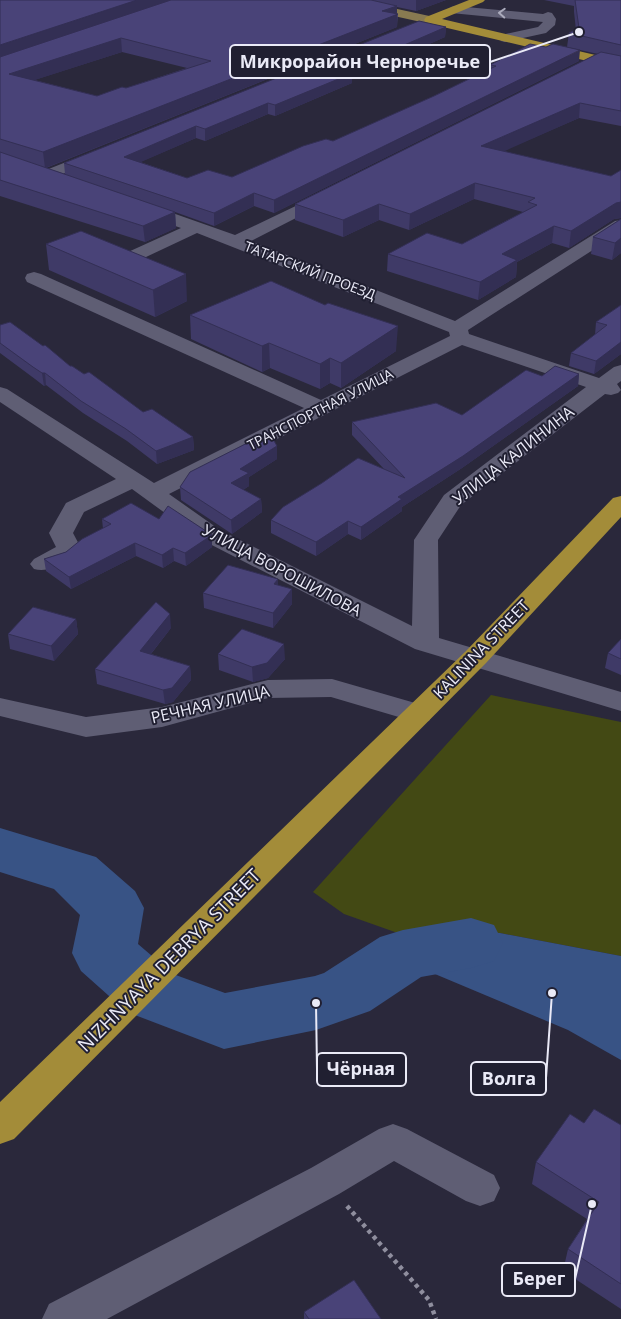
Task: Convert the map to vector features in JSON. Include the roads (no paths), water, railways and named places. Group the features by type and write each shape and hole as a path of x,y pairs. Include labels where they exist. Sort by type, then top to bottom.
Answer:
{"highway":[{"path":"430,20 479,0"},
{"path":"430,20 621,64"},
{"path":"598,59 613,52"},
{"name":"KALININA STREET","path":"338,793 476,657 621,503"},
{"name":"NIZHNYAYA DEBRYA STREET","path":"0,1127 338,793"}],"main road":[{"path":"340,0 430,20"}],"street":[{"path":"505,38 542,30 549,25 550,19 546,14 526,3"},
{"path":"455,10 514,14 550,19"},
{"path":"411,27 430,20"},
{"path":"573,72 598,59"},
{"path":"75,185 39,172 111,149"},
{"path":"236,241 343,188"},
{"name":"ТАТАРСКИЙ ПРОЕЗД","path":"122,201 236,241 459,333 611,382"},
{"name":"ТРАНСПОРТНАЯ УЛИЦА","path":"153,493 321,408 459,333 621,225"},
{"path":"123,261 196,227"},
{"path":"34,278 321,408"},
{"name":"УЛИЦА КАЛИНИНА","path":"425,643 426,540 452,500 611,382"},
{"name":"УЛИЦА ВОРОШИЛОВА","path":"0,393 153,493 211,535 425,643 621,702"},
{"path":"43,564 70,550 61,533 74,508 133,480"},
{"name":"РЕЧНАЯ УЛИЦА","path":"0,707 86,728 162,716 268,689 332,688 419,714"},
{"path":"64,1319 325,1181 393,1141 480,1188"}],"water":[{"path":"456,930 500,933 621,956 621,1060 568,1030 423,969 403,955 409,937"}],"waterway":[{"path":"0,850 75,873 113,908 104,953 150,993 224,1021 316,1003 347,992 403,955 471,943"}],"place":[{"name":"Микрорайон Черноречье","path":"579,32"},
{"name":"Волга","path":"552,993"},
{"name":"Чёрная","path":"316,1003"},
{"name":"Берег","path":"592,1204"}]}
